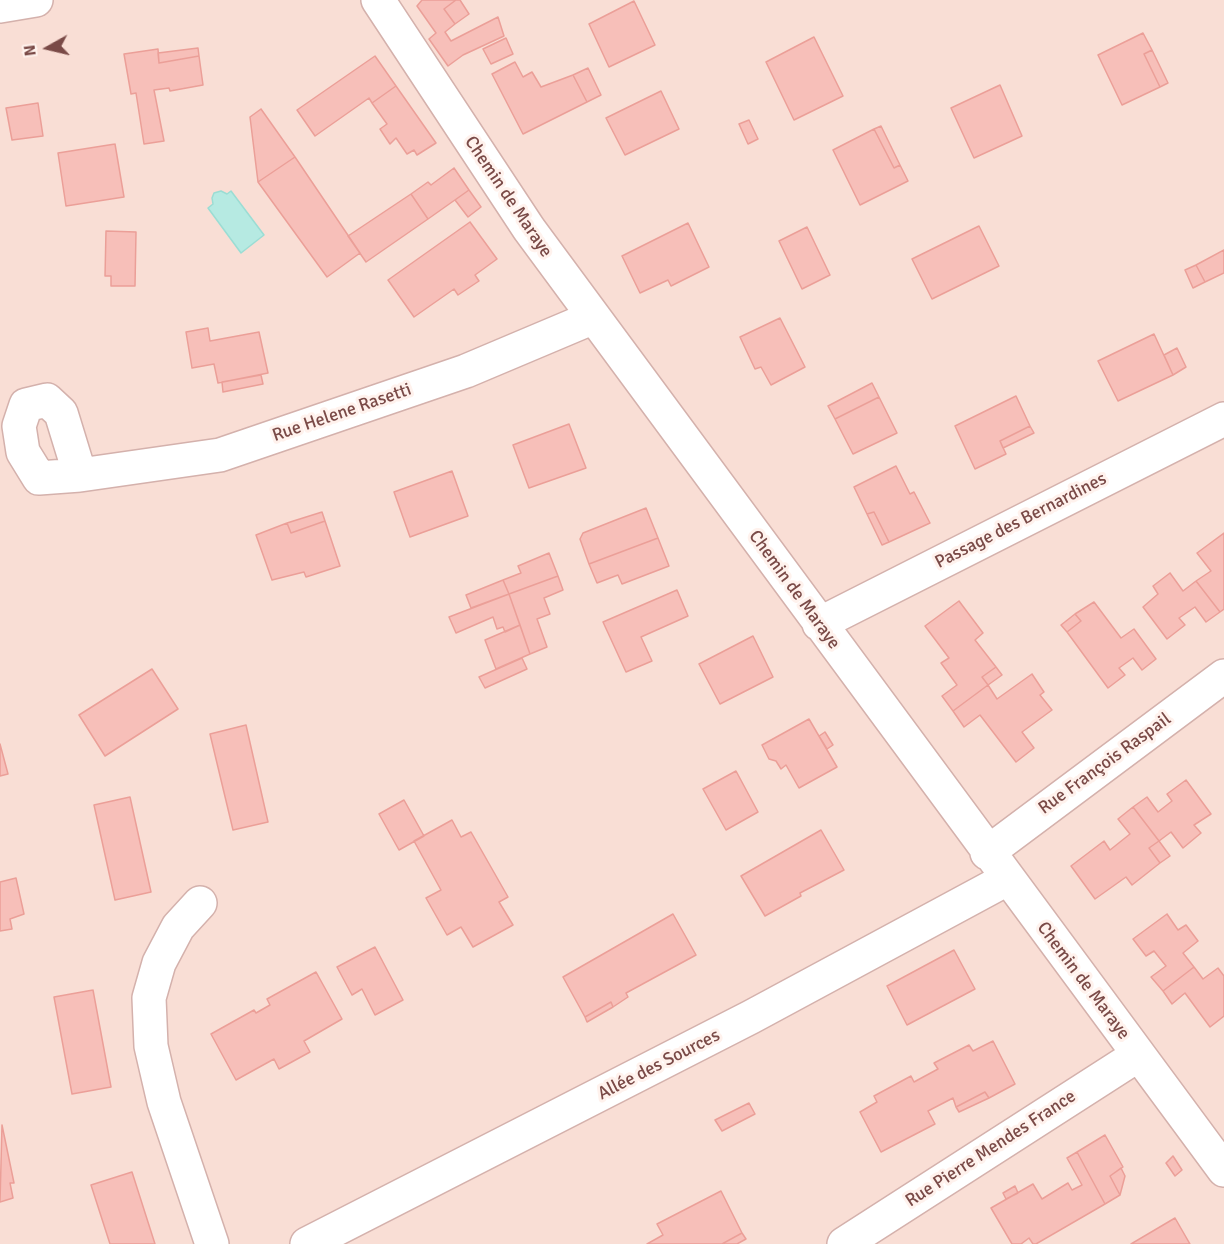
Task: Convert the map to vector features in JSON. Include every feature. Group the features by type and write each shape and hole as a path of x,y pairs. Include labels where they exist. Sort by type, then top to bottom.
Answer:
{"street":[{"path":"0,6 36,0"},
{"name":"Chemin de Maraye","path":"378,0 528,229 987,853 1224,1170"},
{"name":"Rue Helene Rasetti","path":"80,475 220,455 465,370 594,317"},
{"name":"Passage des Bernardines","path":"819,624 1224,419"},
{"name":"Rue François Raspail","path":"987,853 1217,689"},
{"name":"Allée des Sources","path":"307,1244 751,1017 1007,879"},
{"path":"200,903 178,927 159,963 149,998 151,1046 165,1102 212,1244"},
{"name":"Rue Pierre Mendes France","path":"844,1244 1138,1055"}],"shaded area":[{"path":"0,0 1224,0 1224,1244 0,1244"}],"water":[{"path":"221,191 227,194 231,191 264,235 241,253 208,208 213,204 214,193"}],"building":[{"path":"422,0 456,0 444,9 455,24 445,32 451,41 498,17 504,36 463,55 448,66 429,39 436,33 417,6"},
{"path":"456,0 460,0 469,14 455,24 444,9"},
{"path":"634,1 655,45 609,67 589,24"},
{"path":"1143,33 1152,50 1144,54 1160,87 1122,105 1098,55"},
{"path":"814,37 843,96 794,120 766,62"},
{"path":"506,38 513,54 491,64 483,49"},
{"path":"198,48 199,56 159,63 158,53"},
{"path":"158,49 159,63 199,56 203,85 170,91 169,88 154,90 164,141 144,144 136,93 131,94 124,54"},
{"path":"1152,50 1168,83 1160,87 1144,54"},
{"path":"375,56 396,86 372,103 369,98 315,136 297,110"},
{"path":"515,62 523,77 532,72 541,87 573,75 587,102 523,134 492,74"},
{"path":"588,68 601,95 587,102 573,75"},
{"path":"1000,85 1022,136 974,158 951,108"},
{"path":"396,86 436,143 417,155 414,150 407,154 396,138 390,144 380,129 387,124 372,103"},
{"path":"661,91 679,129 625,155 606,118"},
{"path":"38,103 43,136 12,140 6,108"},
{"path":"261,109 295,157 258,182 250,117"},
{"path":"749,120 758,139 748,144 739,124"},
{"path":"881,126 900,165 894,168 874,129"},
{"path":"874,129 894,168 900,165 908,181 860,205 833,150"},
{"path":"115,144 124,197 66,206 58,153"},
{"path":"295,157 360,253 327,277 258,182"},
{"path":"454,168 469,190 428,219 411,194 428,182 431,185"},
{"path":"469,190 481,207 468,217 455,200"},
{"path":"411,194 428,219 366,262 348,236"},
{"path":"470,222 497,259 475,275 479,281 458,295 454,289 414,317 388,280"},
{"path":"688,223 709,267 671,286 668,280 640,293 622,256"},
{"path":"979,226 999,266 932,299 912,259"},
{"path":"807,227 830,275 802,289 779,241"},
{"path":"106,231 136,232 135,286 111,286 111,276 105,276"},
{"path":"1224,250 1224,273 1205,282 1196,265"},
{"path":"1196,265 1205,282 1193,288 1185,270"},
{"path":"780,318 805,367 771,385 761,367 755,369 740,337"},
{"path":"208,328 210,341 259,332 268,373 218,383 214,364 192,368 186,332"},
{"path":"1154,334 1173,375 1118,401 1098,361"},
{"path":"1177,348 1186,367 1173,375 1164,355"},
{"path":"261,375 263,384 223,392 222,382"},
{"path":"872,383 879,397 835,419 828,406"},
{"path":"1016,396 1030,426 1000,441 1006,454 975,469 955,426"},
{"path":"879,397 897,433 853,454 835,419"},
{"path":"569,424 586,468 529,488 513,445"},
{"path":"1030,426 1034,433 1003,448 1000,441"},
{"path":"896,466 910,494 914,492 930,523 889,542 874,512 867,514 854,487"},
{"path":"452,471 468,516 410,537 394,492"},
{"path":"646,508 658,538 589,564 580,539 583,533"},
{"path":"322,512 325,521 291,533 287,523"},
{"path":"874,512 889,542 882,545 867,514"},
{"path":"325,521 340,566 306,577 304,572 272,580 256,535 287,523 291,533"},
{"path":"1224,533 1224,609 1220,612 1196,581 1211,571 1197,553"},
{"path":"658,538 669,566 622,584 618,575 597,583 589,564"},
{"path":"549,553 558,576 509,594 503,580 521,573 518,566"},
{"path":"1170,573 1183,591 1196,581 1220,612 1206,622 1195,607 1179,618 1185,625 1167,639 1143,607 1158,594 1153,586"},
{"path":"558,576 563,590 544,598 550,614 537,619 547,647 530,654 509,594"},
{"path":"503,580 509,594 471,608 466,595"},
{"path":"677,590 688,616 641,637 652,661 626,672 603,622"},
{"path":"509,594 520,625 505,632 503,627 497,629 493,617 456,633 449,617"},
{"path":"959,601 983,633 975,640 996,667 982,677 988,685 953,711 942,696 957,685 941,663 949,658 925,626"},
{"path":"1094,602 1121,638 1134,629 1156,659 1142,670 1133,658 1119,668 1125,675 1108,688 1067,632 1081,621 1075,614"},
{"path":"1075,614 1081,621 1067,632 1061,625"},
{"path":"520,625 530,654 496,669 485,640"},
{"path":"753,636 773,677 720,704 699,664"},
{"path":"522,658 527,669 485,688 479,677"},
{"path":"996,667 1002,675 988,685 982,677"},
{"path":"152,669 178,709 105,756 79,715"},
{"path":"1032,674 1044,692 1040,695 1052,710 1022,732 1034,748 1016,762 980,715 964,727 953,711 988,685 997,699"},
{"path":"809,719 837,767 799,788 786,765 781,769 776,761 769,759 762,745"},
{"path":"246,725 268,822 233,830 210,734"},
{"path":"825,732 833,745 827,749 819,736"},
{"path":"0,744 8,774 0,776"},
{"path":"736,771 758,812 726,830 703,789"},
{"path":"1186,780 1211,814 1194,825 1201,833 1183,848 1171,832 1159,841 1133,807 1147,797 1158,812 1172,801 1167,794"},
{"path":"130,797 151,892 115,900 94,805"},
{"path":"404,800 424,836 399,850 379,814"},
{"path":"1133,807 1159,841 1149,848 1160,863 1132,885 1126,877 1095,899 1071,866 1104,841 1110,850 1130,834 1118,819"},
{"path":"452,820 461,837 471,832 508,897 499,902 513,925 473,947 461,927 447,935 426,898 441,890 414,841"},
{"path":"821,830 844,870 800,893 801,896 765,916 741,876"},
{"path":"1159,841 1170,856 1160,863 1149,848"},
{"path":"16,878 24,914 10,919 12,929 0,931 0,882"},
{"path":"673,914 696,955 626,993 628,997 613,1007 611,1002 585,1017 563,977"},
{"path":"1167,914 1178,930 1186,925 1198,941 1183,953 1194,967 1163,991 1151,977 1166,966 1154,951 1146,956 1133,939"},
{"path":"375,947 403,1000 375,1015 362,989 352,995 337,967"},
{"path":"954,950 975,989 907,1025 887,986"},
{"path":"1194,967 1203,979 1218,968 1224,976 1224,1016 1210,1027 1185,993 1172,1004 1163,991"},
{"path":"316,972 342,1019 304,1041 310,1052 279,1069 274,1059 236,1080 211,1034 254,1010 256,1013 270,1005 267,999"},
{"path":"93,990 111,1087 72,1094 54,997"},
{"path":"611,1002 613,1007 587,1022 585,1017"},
{"path":"993,1041 1015,1084 989,1098 985,1092 956,1107 953,1098 928,1111 935,1124 881,1152 860,1112 877,1102 874,1096 911,1076 914,1082 938,1069 934,1063 969,1045 973,1051"},
{"path":"985,1092 989,1098 959,1112 956,1107"},
{"path":"749,1103 755,1114 722,1131 715,1120"},
{"path":"2,1125 14,1183 10,1183 13,1198 0,1202"},
{"path":"1105,1135 1123,1167 1110,1176 1120,1195 1105,1204 1077,1152"},
{"path":"1077,1152 1105,1204 1036,1244 1033,1244 1029,1238 1021,1244 1012,1244 991,1208 1033,1184 1042,1199 1068,1183 1072,1190 1082,1185 1067,1158"},
{"path":"1173,1156 1182,1170 1175,1176 1166,1163"},
{"path":"1121,1168 1125,1176 1120,1195 1110,1176"},
{"path":"132,1172 155,1244 110,1244 91,1185"},
{"path":"1015,1186 1018,1193 1006,1199 1003,1193"},
{"path":"721,1191 742,1233 722,1244 647,1244 663,1235 657,1224"},
{"path":"1175,1218 1190,1244 1131,1244"},
{"path":"742,1233 746,1239 737,1244 722,1244"}]}
